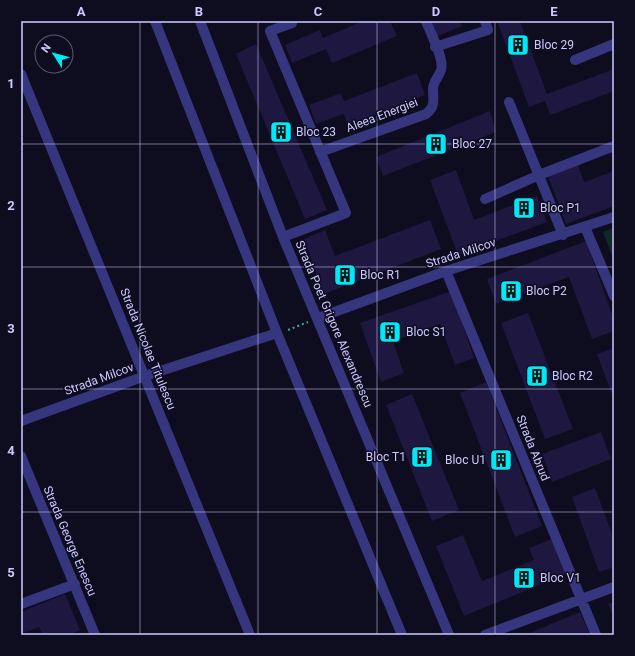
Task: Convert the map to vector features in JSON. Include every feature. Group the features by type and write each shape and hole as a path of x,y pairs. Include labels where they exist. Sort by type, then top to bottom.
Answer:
{"street":[{"path":"155,21 277,333 402,635"},
{"name":"Strada Poet Grigore Alexandrescu","path":"200,21 283,237 318,318 448,635"},
{"path":"283,237 346,213 270,31 292,23 292,21"},
{"name":"Aleea Energiei","path":"320,152 426,114 431,110 434,105 433,89 435,80 441,70 442,60 426,21"},
{"path":"436,47 488,30 485,21"},
{"path":"575,60 614,44"},
{"name":"Strada Nicolae Titulescu","path":"21,74 250,635"},
{"path":"509,102 563,235"},
{"path":"485,199 539,175 614,146"},
{"name":"Strada Milcov","path":"318,318 446,271 563,235 614,217"},
{"path":"585,227 614,296"},
{"name":"Strada Abrud","path":"446,271 596,635"},
{"name":"Strada Milcov","path":"21,421 145,376 277,333"},
{"name":"Strada George Enescu","path":"21,456 95,635"},
{"path":"21,604 75,584"},
{"path":"485,635 614,587"}],"path":[{"path":"277,333 318,318"}],"green space":[{"path":"614,228 614,260 603,232"}],"building":[{"path":"363,21 390,21 397,36 332,63 326,49 292,63 285,45 320,30 323,38"},
{"path":"428,21 460,21 462,26 435,37"},
{"name":"Bloc 29","path":"497,21 520,21 547,94 614,69 614,91 550,115 545,101 529,107"},
{"name":"Bloc 23","path":"256,44 327,210 305,219 236,54"},
{"path":"417,73 425,95 348,125 344,114 316,124 309,105 341,93 344,101"},
{"name":"Bloc 27","path":"490,111 496,132 383,176 376,157"},
{"path":"578,165 584,182 614,171 614,206 566,224 548,176"},
{"name":"Bloc P1","path":"456,170 474,220 537,196 547,222 458,255 430,180"},
{"name":"Bloc R1","path":"430,220 441,249 324,294 304,239 325,230 335,256"},
{"name":"Bloc P2","path":"586,241 614,320 614,331 592,339 569,277 496,304 487,279"},
{"name":"Bloc S1","path":"451,291 474,358 455,365 440,324 393,341 404,373 381,382 360,323"},
{"name":"Bloc R2","path":"528,313 573,429 545,439 501,323"},
{"path":"614,348 614,400 597,354"},
{"name":"Bloc U1","path":"486,382 542,526 515,537 460,393"},
{"name":"Bloc T1","path":"412,394 459,510 432,521 386,405"},
{"path":"601,432 611,459 552,482 542,454"},
{"path":"595,488 614,539 614,567 599,572 572,497"},
{"name":"Bloc V1","path":"463,535 482,581 534,560 529,548 552,539 566,574 464,616 436,546"},
{"path":"65,594 80,630 69,635 43,635 39,627 21,634 21,612"},
{"path":"614,602 614,618 608,604"},
{"name":"Bloc V1","path":"580,612 590,635 525,635"}],"place":[{"name":"Bloc 29","path":"518,45"},
{"name":"Bloc 23","path":"281,132"},
{"name":"Bloc 27","path":"436,144"},
{"name":"Bloc P1","path":"524,208"},
{"name":"Bloc R1","path":"345,275"},
{"name":"Bloc P2","path":"511,291"},
{"name":"Bloc S1","path":"390,332"},
{"name":"Bloc R2","path":"537,376"},
{"name":"Bloc T1","path":"422,457"},
{"name":"Bloc U1","path":"501,460"},
{"name":"Bloc V1","path":"524,578"}]}
